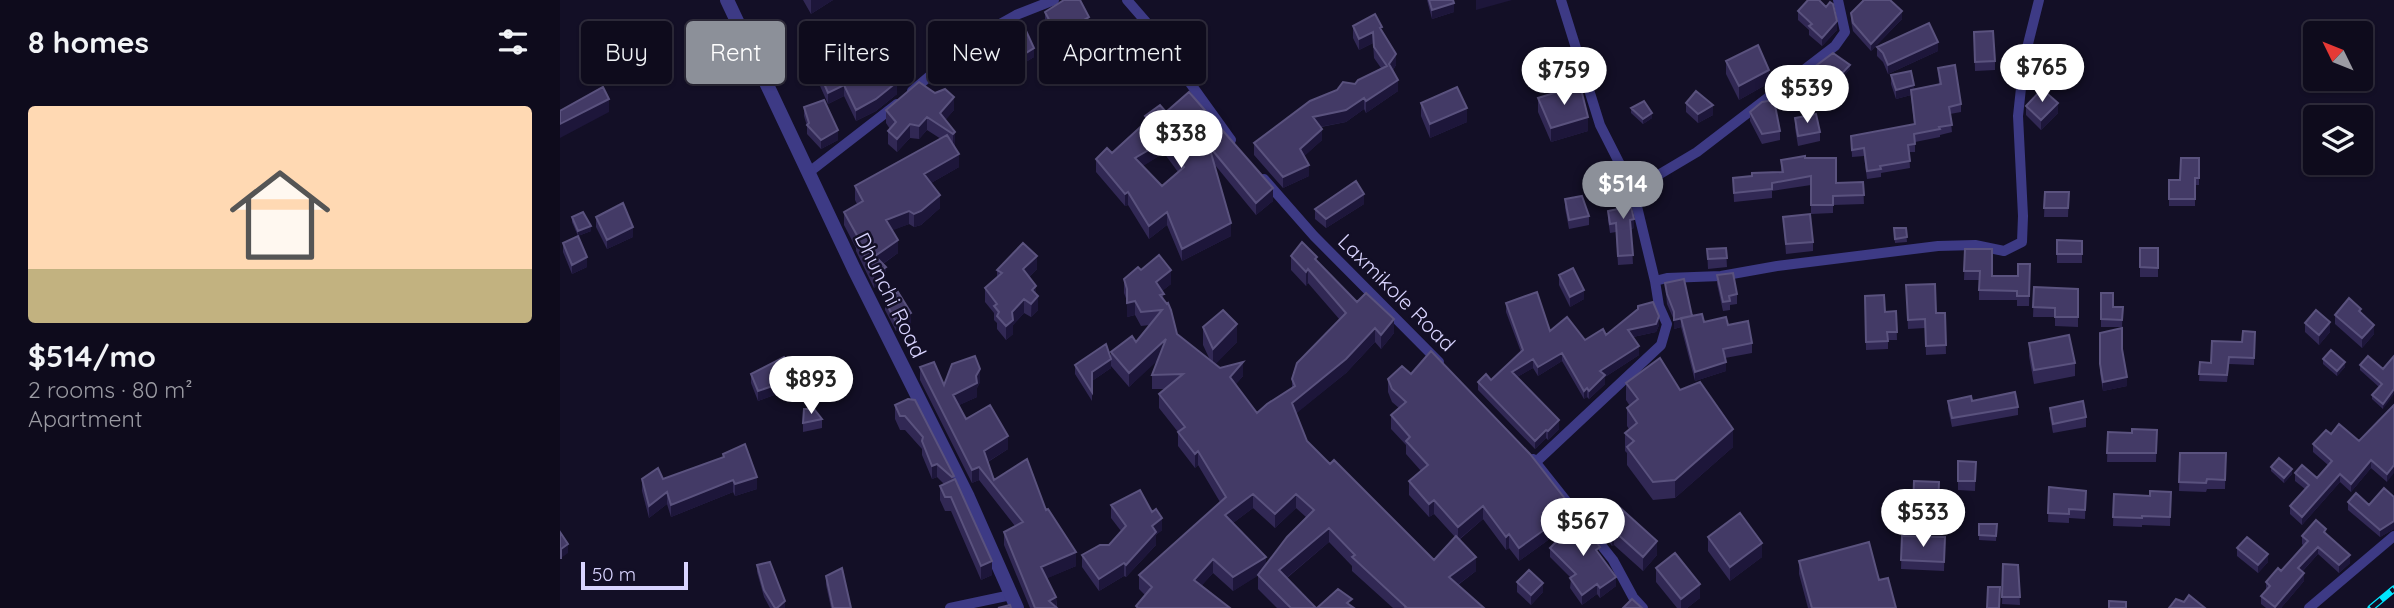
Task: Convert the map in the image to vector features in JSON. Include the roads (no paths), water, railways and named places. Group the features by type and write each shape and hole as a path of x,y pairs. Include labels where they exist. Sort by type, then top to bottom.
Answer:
{"street":[{"name":"Dhunchi Road","path":"727,0 808,173 968,497 1014,601"},
{"path":"808,173 973,39 1016,15 1054,0"},
{"path":"1127,0 1147,23 1242,154"},
{"path":"1536,462 1661,345 1667,324 1659,306 1633,190 1600,125 1561,0"},
{"path":"1633,190 1697,152 1835,46 1845,32 1838,0"},
{"path":"1655,281 1721,276 1789,264 1938,246 1975,245 2004,251 2022,242 2018,116 2024,60 2039,0"},
{"name":"Laxmikole Road","path":"1260,174 1314,236 1451,374"},
{"path":"1523,450 1536,462 1614,560 1633,597 1643,608"},
{"path":"2309,608 2394,536"},
{"path":"950,608 1014,601"}],"railway":[{"path":"2371,608 2394,589"}]}
